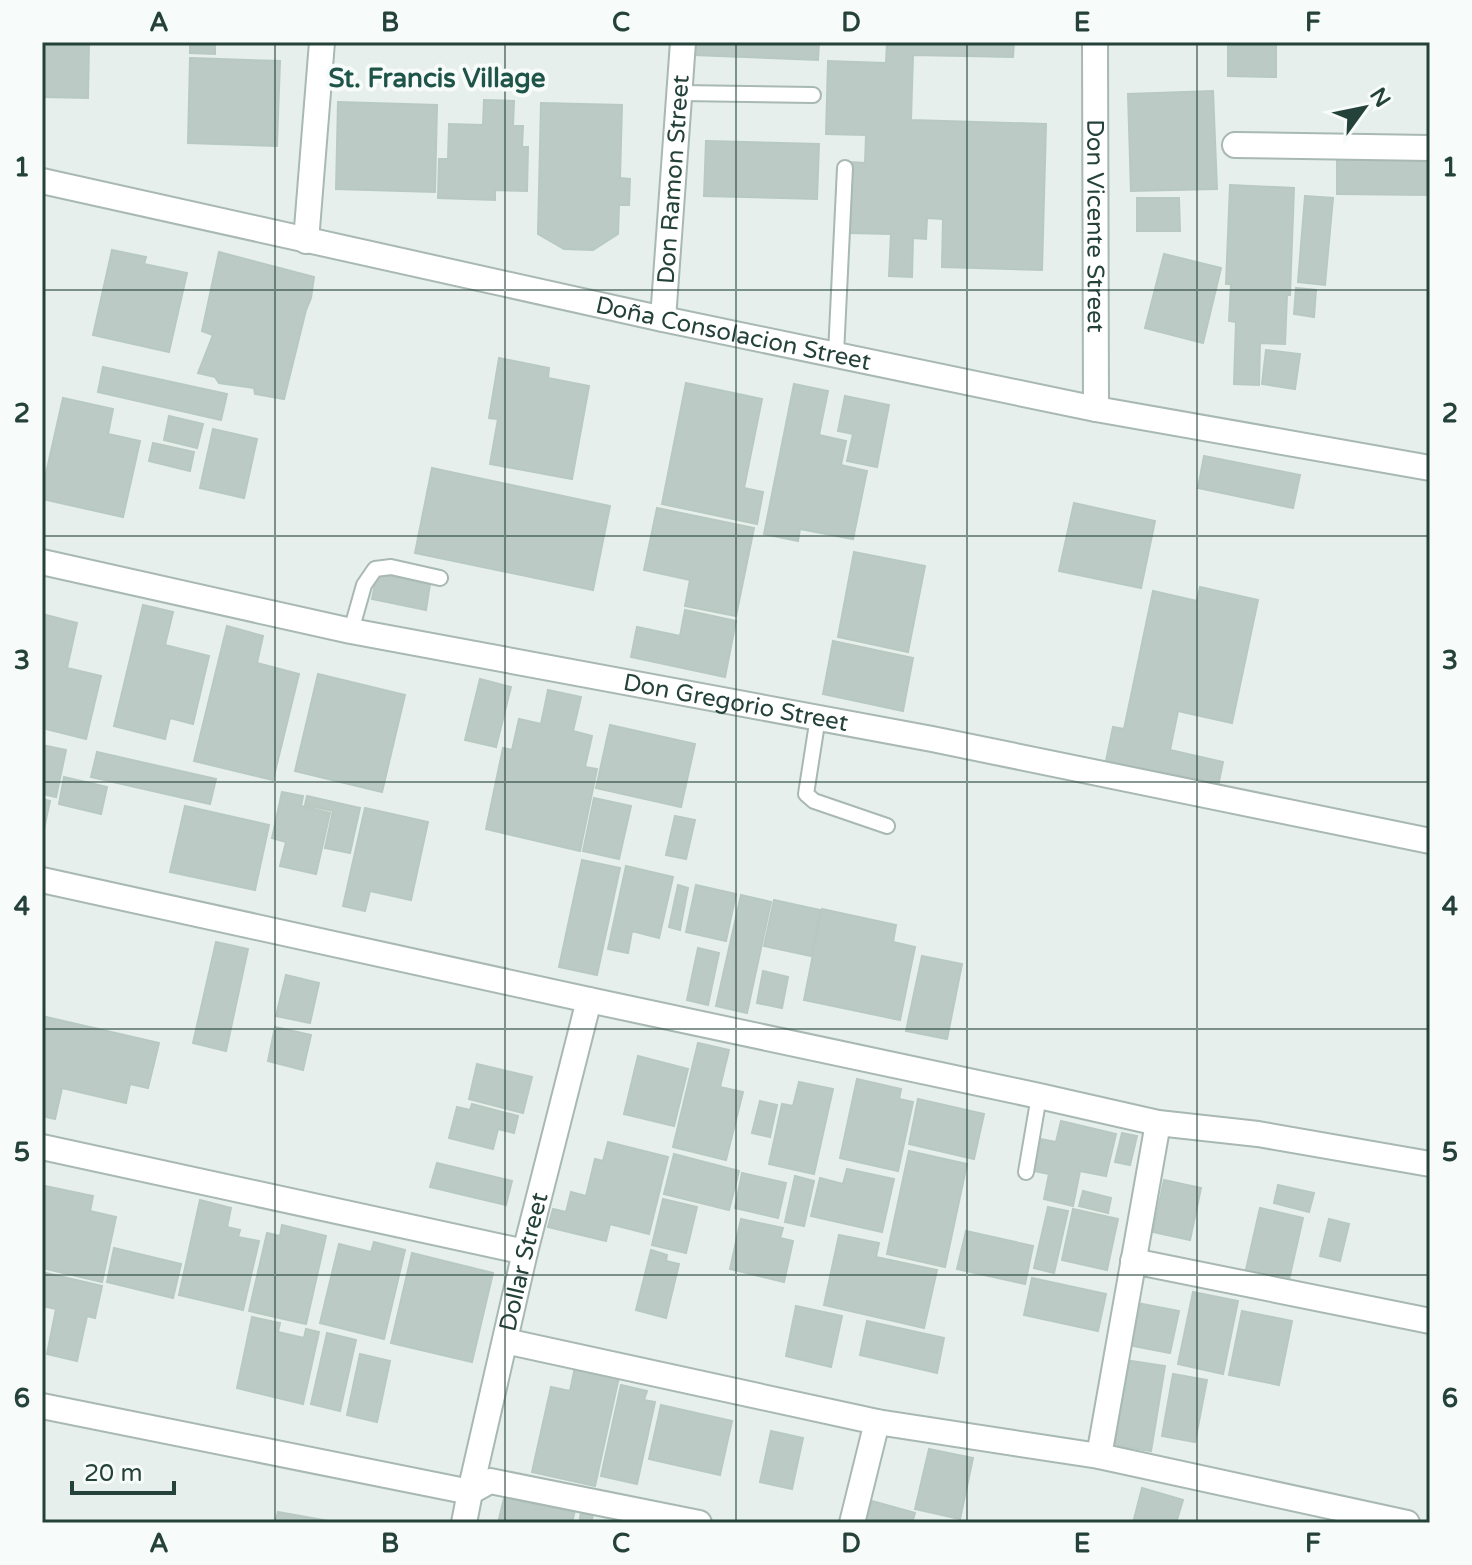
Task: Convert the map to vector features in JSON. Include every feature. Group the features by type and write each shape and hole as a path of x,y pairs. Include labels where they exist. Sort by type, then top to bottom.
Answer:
{"street":[{"path":"306,241 322,42"},
{"name":"Don Ramon Street","path":"663,319 683,42"},
{"name":"Don Vicente Street","path":"1095,42 1096,409"},
{"path":"1235,145 1430,148"},
{"name":"Doña Consolacion Street","path":"42,181 663,319 1096,409 1430,468"},
{"name":"Don Gregorio Street","path":"42,562 351,631 979,748 1430,841"},
{"path":"42,880 1158,1123 1258,1134 1430,1164"},
{"name":"Dollar Street","path":"464,1523 525,1252 589,1000"},
{"path":"1099,1456 1158,1123"},
{"path":"42,1147 525,1252"},
{"path":"1133,1261 1430,1321"},
{"path":"505,1341 877,1422 1099,1456 1407,1523"},
{"path":"42,1406 470,1492 490,1481 699,1523"},
{"path":"852,1523 877,1422"}],"lane":[{"path":"681,93 813,95"},
{"path":"836,354 845,168"},
{"path":"351,631 364,585 375,569 391,567 440,578"},
{"path":"818,717 806,794 814,801 887,826"},
{"path":"1026,1172 1039,1096"}],"building":[{"path":"42,42 89,42 88,98 42,97"},
{"path":"190,42 215,42 215,54 190,53"},
{"path":"694,42 819,42 818,60 694,55"},
{"path":"887,42 1014,42 1013,57 913,55 911,120 1046,124 1042,270 942,267 943,219 927,218 926,239 913,238 912,277 889,276 891,234 849,233 851,162 865,163 866,135 826,134 828,61 886,63"},
{"path":"1228,42 1276,42 1276,77 1228,76"},
{"path":"190,58 280,61 277,146 188,143"},
{"path":"1213,91 1217,189 1131,191 1128,94"},
{"path":"484,100 514,101 513,126 523,126 522,147 528,147 527,191 495,190 495,200 438,198 439,159 448,159 449,124 483,125"},
{"path":"338,102 437,105 435,192 336,189"},
{"path":"541,103 622,105 620,178 630,179 629,205 619,205 618,234 593,250 564,249 538,234"},
{"path":"706,141 819,144 817,199 704,196"},
{"path":"1337,159 1430,160 1430,195 1337,194"},
{"path":"1230,185 1294,188 1285,344 1260,343 1259,385 1234,384 1236,322 1229,321 1231,284 1226,284"},
{"path":"1305,196 1333,198 1325,285 1298,282"},
{"path":"1137,198 1179,198 1180,231 1137,231"},
{"path":"112,250 146,257 144,264 187,273 169,352 93,335"},
{"path":"219,252 314,277 284,399 255,394 254,388 219,383 215,377 198,373 213,335 202,331"},
{"path":"1164,254 1221,268 1203,343 1145,328"},
{"path":"1296,288 1316,290 1314,317 1294,314"},
{"path":"1266,350 1300,354 1295,389 1262,384"},
{"path":"499,358 549,368 548,378 589,386 572,479 490,464 498,419 489,418"},
{"path":"103,367 227,394 221,420 98,392"},
{"path":"686,383 762,399 744,488 763,492 757,524 662,504"},
{"path":"794,384 828,391 819,435 846,441 841,465 867,471 853,539 800,529 798,541 764,534"},
{"path":"845,396 889,405 877,467 847,461 853,434 838,431"},
{"path":"63,398 113,409 108,434 140,441 123,517 42,499"},
{"path":"169,416 203,424 197,448 164,440"},
{"path":"213,429 257,439 244,498 200,488"},
{"path":"153,443 194,452 190,471 149,461"},
{"path":"1204,456 1300,475 1293,508 1198,488"},
{"path":"432,468 610,506 593,590 415,553"},
{"path":"1074,503 1155,521 1141,588 1059,571"},
{"path":"657,508 754,528 736,616 685,606 690,580 644,570"},
{"path":"854,552 925,566 908,652 838,637"},
{"path":"377,574 430,584 426,610 372,599"},
{"path":"1200,587 1258,600 1232,723 1178,711 1170,750 1223,762 1218,786 1106,761 1113,727 1124,729 1153,591 1197,601"},
{"path":"143,605 173,612 165,645 209,656 193,724 170,718 165,739 114,726"},
{"path":"685,610 736,621 725,677 631,657 637,627 680,636"},
{"path":"42,614 77,623 67,668 101,676 86,739 42,728"},
{"path":"227,626 263,636 257,663 299,674 273,780 194,761"},
{"path":"833,641 913,658 903,711 823,694"},
{"path":"318,674 405,695 382,792 295,771"},
{"path":"480,679 511,687 496,747 465,740"},
{"path":"548,690 581,697 573,731 592,736 585,767 597,769 580,851 486,829 503,748 512,750 519,719 541,724"},
{"path":"610,725 695,744 681,807 596,788"},
{"path":"42,745 66,750 56,797 42,794"},
{"path":"97,752 216,779 210,804 91,777"},
{"path":"64,777 107,787 101,814 59,804"},
{"path":"282,792 303,796 301,806 330,813 316,874 280,866 286,842 272,838"},
{"path":"307,796 360,808 350,853 325,848 333,811 305,805"},
{"path":"594,798 631,806 619,859 583,851"},
{"path":"42,799 50,801 42,838"},
{"path":"185,806 269,825 255,890 170,872"},
{"path":"365,808 428,822 411,900 370,891 365,911 343,906"},
{"path":"675,816 695,820 686,859 666,855"},
{"path":"582,860 620,868 597,975 559,967"},
{"path":"626,866 673,877 659,938 632,931 628,953 608,949"},
{"path":"678,885 688,888 680,930 669,927"},
{"path":"696,885 736,894 726,941 686,932"},
{"path":"741,895 771,902 747,1013 716,1006"},
{"path":"774,900 820,910 811,956 764,946"},
{"path":"822,909 896,925 893,942 915,947 900,1020 804,1000"},
{"path":"216,942 248,949 226,1051 193,1043"},
{"path":"698,948 719,953 708,1005 687,1000"},
{"path":"922,956 962,964 947,1039 906,1031"},
{"path":"763,971 788,977 782,1008 757,1003"},
{"path":"286,975 319,983 310,1023 276,1016"},
{"path":"42,1016 159,1043 148,1088 130,1084 126,1103 62,1088 55,1119 42,1116"},
{"path":"275,1027 311,1035 303,1070 268,1061"},
{"path":"698,1043 729,1050 720,1087 743,1092 726,1160 673,1147"},
{"path":"638,1056 688,1069 674,1126 624,1114"},
{"path":"477,1064 532,1077 523,1113 469,1099"},
{"path":"857,1079 901,1089 899,1099 913,1102 898,1171 840,1158"},
{"path":"799,1082 833,1089 814,1174 769,1164 782,1104 793,1106"},
{"path":"918,1099 984,1114 974,1159 909,1144"},
{"path":"760,1101 777,1105 770,1137 752,1133"},
{"path":"472,1104 518,1116 514,1133 498,1129 493,1149 449,1138 457,1107 470,1110"},
{"path":"1061,1121 1116,1134 1106,1176 1080,1171 1073,1206 1044,1199 1049,1174 1034,1171 1040,1139 1056,1142"},
{"path":"1122,1133 1137,1136 1130,1165 1115,1162"},
{"path":"608,1142 668,1157 649,1234 610,1224 606,1241 548,1227 553,1209 566,1212 571,1192 586,1196 595,1159 603,1161"},
{"path":"909,1151 967,1164 945,1267 887,1254"},
{"path":"674,1154 739,1171 729,1210 664,1194"},
{"path":"437,1163 512,1181 506,1205 430,1187"},
{"path":"847,1169 894,1179 882,1232 811,1216 820,1178 843,1184"},
{"path":"742,1173 786,1183 778,1218 735,1208"},
{"path":"795,1176 814,1181 804,1226 785,1222"},
{"path":"1164,1180 1201,1188 1190,1240 1153,1232"},
{"path":"1278,1185 1314,1193 1309,1212 1274,1203"},
{"path":"45,1186 93,1196 90,1211 116,1217 102,1282 42,1268 42,1201"},
{"path":"1083,1191 1111,1198 1108,1213 1079,1206"},
{"path":"663,1199 697,1207 686,1253 652,1245"},
{"path":"200,1200 231,1208 227,1227 240,1230 238,1237 259,1241 243,1310 179,1295"},
{"path":"1048,1207 1068,1211 1054,1273 1034,1268"},
{"path":"1260,1208 1303,1218 1288,1284 1245,1274"},
{"path":"1073,1209 1118,1219 1107,1270 1062,1260"},
{"path":"741,1219 783,1228 780,1238 793,1241 784,1282 730,1269"},
{"path":"1329,1219 1349,1224 1340,1261 1320,1256"},
{"path":"282,1225 326,1236 306,1324 249,1311 267,1233 280,1236"},
{"path":"966,1231 1033,1246 1025,1284 957,1269"},
{"path":"839,1235 879,1243 876,1257 937,1270 924,1328 824,1305"},
{"path":"374,1242 405,1250 384,1339 320,1323 339,1244 371,1252"},
{"path":"114,1248 181,1264 173,1298 107,1282"},
{"path":"651,1250 667,1255 666,1261 679,1264 666,1318 636,1310"},
{"path":"412,1253 493,1273 472,1362 391,1343"},
{"path":"42,1272 102,1286 95,1318 87,1316 77,1361 47,1354 56,1309 42,1306"},
{"path":"1032,1278 1106,1294 1098,1331 1024,1315"},
{"path":"1193,1292 1238,1301 1223,1374 1178,1364"},
{"path":"1137,1303 1179,1311 1170,1353 1128,1345"},
{"path":"796,1306 842,1316 831,1367 786,1356"},
{"path":"1242,1311 1292,1321 1279,1385 1229,1375"},
{"path":"252,1317 280,1323 278,1332 304,1338 306,1329 319,1332 303,1404 237,1388"},
{"path":"867,1321 944,1338 937,1373 860,1355"},
{"path":"327,1333 356,1340 340,1411 311,1404"},
{"path":"360,1354 390,1361 377,1422 347,1415"},
{"path":"1125,1360 1165,1366 1151,1451 1111,1445"},
{"path":"575,1367 619,1377 595,1486 532,1472 551,1387 570,1391"},
{"path":"1173,1374 1207,1380 1195,1442 1162,1436"},
{"path":"621,1385 647,1391 644,1400 655,1402 637,1484 601,1476"},
{"path":"661,1405 732,1421 720,1475 649,1459"},
{"path":"771,1431 803,1438 792,1489 760,1482"},
{"path":"929,1449 973,1458 960,1519 915,1509"},
{"path":"1142,1488 1183,1500 1176,1523 1133,1523"},
{"path":"505,1494 575,1510 572,1523 498,1523"},
{"path":"872,1501 915,1513 912,1523 866,1523"},
{"path":"278,1512 340,1523 275,1523"},
{"path":"581,1513 593,1515 591,1523 579,1523"}],"district":[{"name":"St. Francis Village","path":"437,78"}]}
